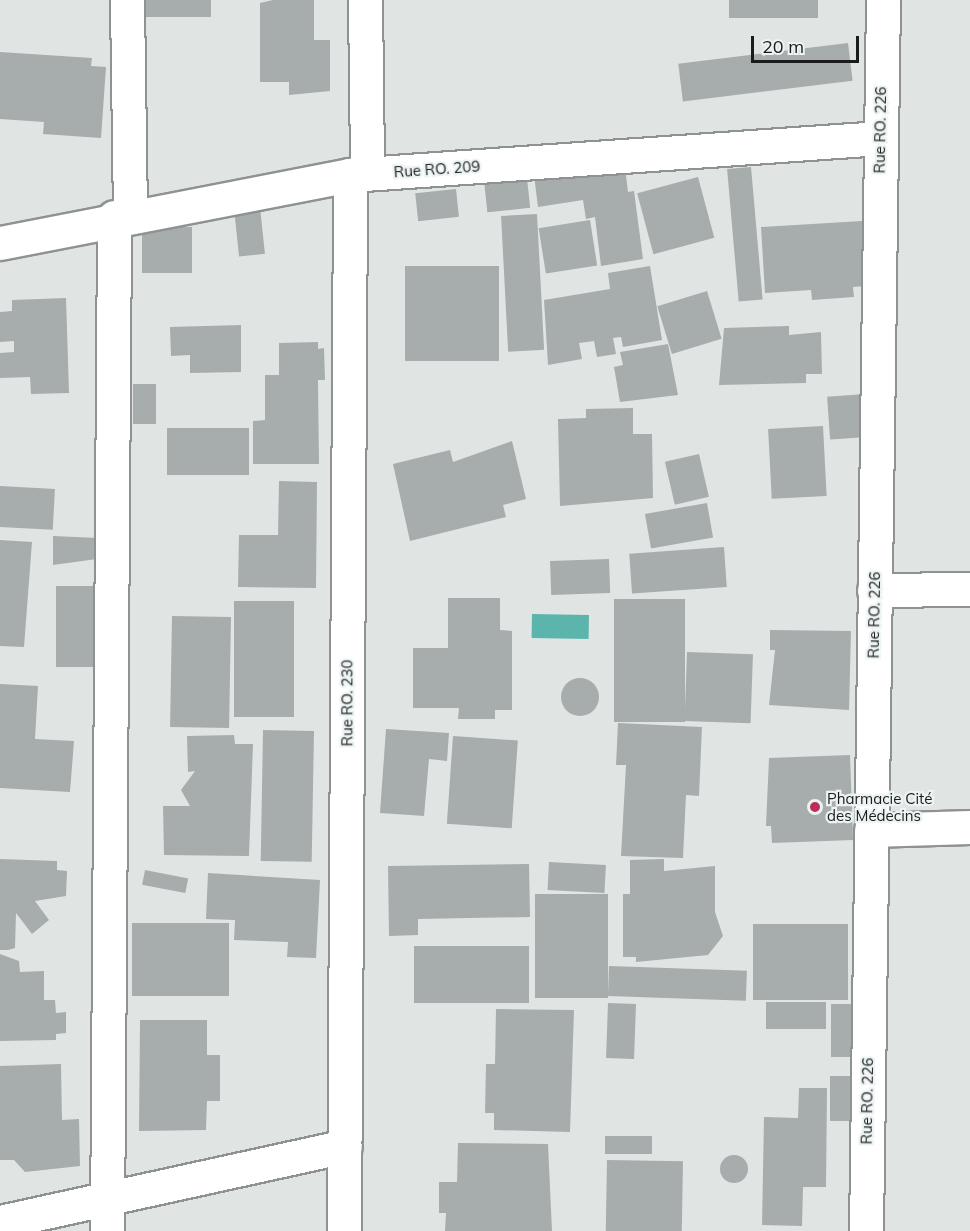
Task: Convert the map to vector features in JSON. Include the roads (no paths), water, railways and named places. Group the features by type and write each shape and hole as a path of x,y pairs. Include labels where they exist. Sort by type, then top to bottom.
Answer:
{"street":[{"path":"107,1216 127,0"},
{"name":"Rue RO. 230","path":"344,1231 358,175 365,0"},
{"name":"Rue RO. 226","path":"866,1231 882,0"},
{"name":"Rue RO. 209","path":"0,243 122,215 358,175 880,138"},
{"path":"874,590 970,589"},
{"path":"871,830 970,827"},
{"path":"0,1222 107,1216 345,1146"}],"water":[{"path":"532,614 589,615 589,639 532,638"}],"place":[{"name":"Pharmacie Cité des Médecins","path":"815,807"}]}
